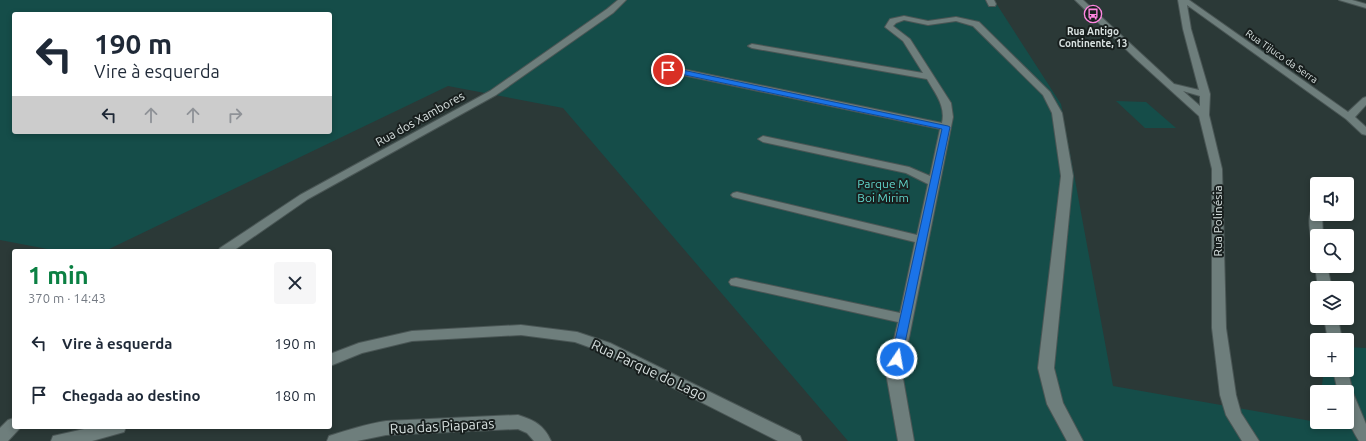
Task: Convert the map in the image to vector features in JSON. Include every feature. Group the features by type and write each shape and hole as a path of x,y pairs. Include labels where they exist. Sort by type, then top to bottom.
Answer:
{"street":[{"name":"Rua dos Xambores","path":"227,249 304,197 493,93 610,11 622,0"},
{"path":"1079,0 1170,86 1204,115"},
{"name":"Rua Polinésia","path":"1183,0 1187,29 1205,94 1204,115 1217,169 1219,328 1227,388 1234,415 1251,441"},
{"name":"Rua Tijuco da Serra","path":"1183,0 1349,117 1366,132"},
{"path":"1343,0 1366,6"},
{"path":"906,441 894,373 948,117 946,103 906,39 889,27 894,21 904,18 928,23 956,19 976,24 1046,94 1057,113 1067,176 1046,368 1055,404 1075,441"},
{"path":"752,46 930,77"},
{"path":"668,70 946,127"},
{"path":"1170,86 1205,94"},
{"path":"1349,117 1366,100"},
{"path":"764,139 909,170 934,182"},
{"path":"737,195 922,240"},
{"path":"736,282 905,319"},
{"name":"Rua Parque do Lago","path":"332,359 359,348 412,336 521,330 577,337 605,347 794,441"},
{"path":"1354,416 1357,424 1366,438"},
{"name":"Rua das Piaparas","path":"335,441 367,431 386,428 518,422 531,426 538,432 542,441"},
{"path":"0,438 12,427"},
{"path":"59,441 74,439 111,429"}],"green space":[{"name":"Parque M Boi Mirim","path":"0,0 994,0 1061,104 1113,386 1310,421 1310,429 1354,429 1354,385 1322,385 1323,377 1354,377 1354,347 1366,348 1366,441 848,441 563,108 448,86 109,249 47,249 0,240"},
{"path":"1116,101 1146,102 1176,128 1145,128"}],"place":[{"name":"Rua Antigo Continente, 13","path":"1093,14"}],"route":[{"path":"668,70 946,127 897,359"}]}
